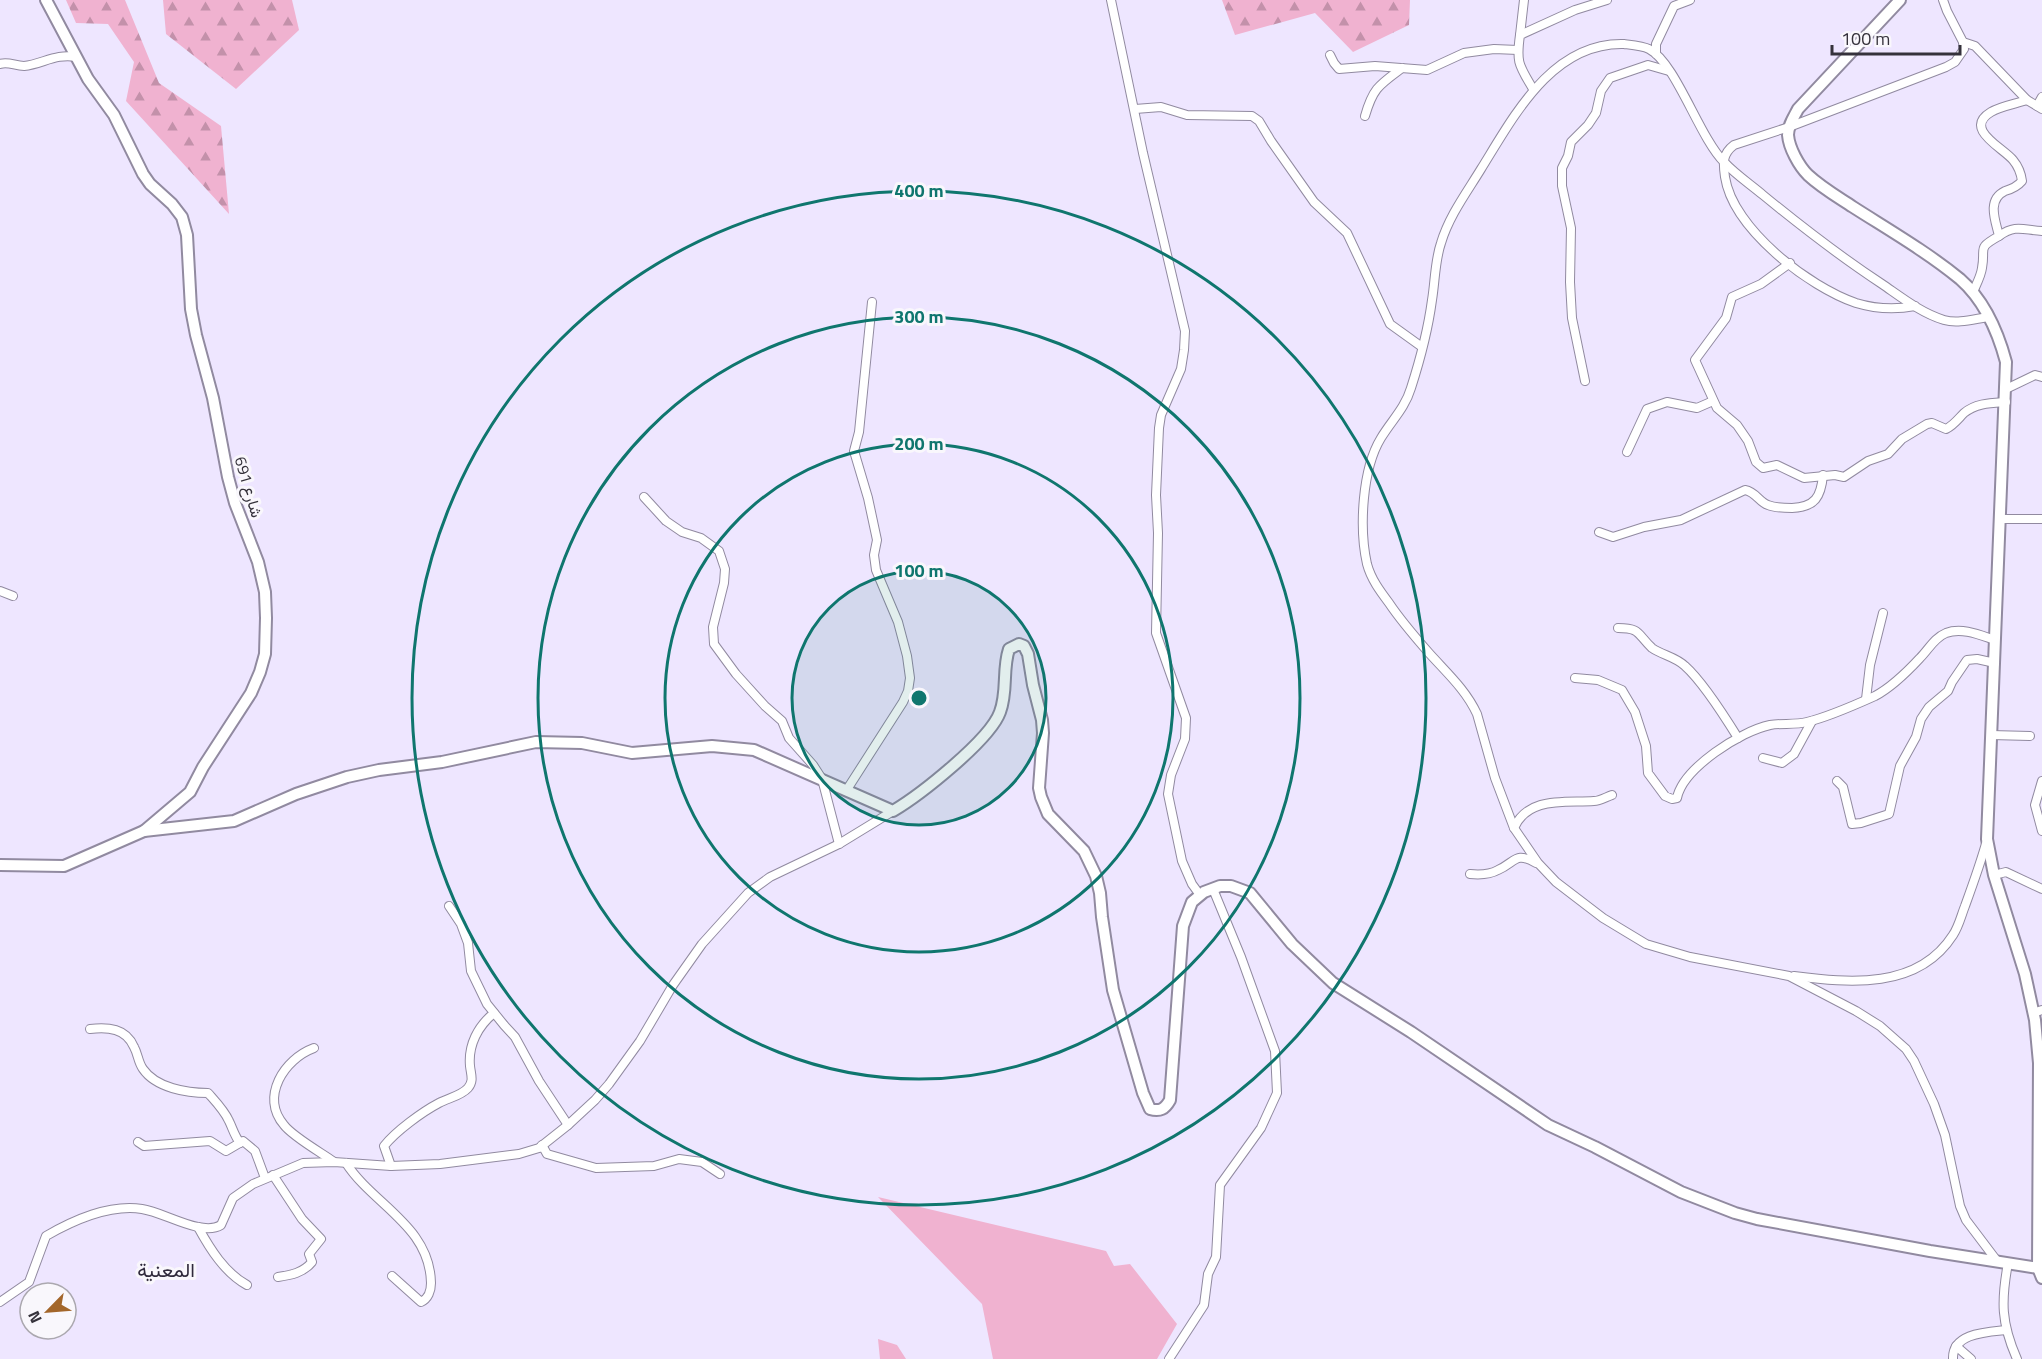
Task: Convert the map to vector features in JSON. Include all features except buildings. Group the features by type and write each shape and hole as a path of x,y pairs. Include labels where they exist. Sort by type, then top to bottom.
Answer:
{"street":[{"name":"شارع 691","path":"0,866 64,866 144,831 190,792 203,767 251,693 265,654 265,592 258,562 235,503 228,477 213,398 196,335 191,309 185,225 172,204 150,184 143,174 114,115 88,79 46,0"},
{"path":"1111,0 1143,153 1185,331 1181,369 1161,415 1159,428 1156,495 1158,533 1156,633 1186,718 1185,739 1171,776 1168,794 1182,861 1192,884 1200,895"},
{"path":"1524,0 1518,50 1519,65 1533,89"},
{"path":"1520,35 1575,10 1607,0"},
{"path":"1656,54 1656,44 1674,6 1690,0"},
{"path":"0,1302 29,1282 46,1236 80,1218 109,1211 142,1209 198,1227 213,1228 219,1227 232,1205 233,1198 269,1176 303,1163 334,1162 391,1166 440,1164 530,1152 543,1145 595,1100 640,1041 673,985 702,944 742,899 770,877 839,844 911,800 993,727 1004,702 1009,649 1016,645 1024,646 1028,654 1042,720 1044,734 1039,788 1041,797 1048,814 1084,851 1096,876 1108,967 1118,1011 1146,1104 1150,1109 1162,1110 1170,1101 1183,926 1192,902 1200,895 1213,889 1231,886 1250,893 1304,956 1333,983 1411,1032 1548,1125 1681,1192 1757,1219 2008,1263 2041,1271 2038,1011 1994,875 1987,839 2006,362 2001,343 1973,292 1916,248 1821,186 1807,174 1790,146 1789,127 1798,109 1900,0"},
{"path":"1915,306 1888,309 1855,302 1829,291 1790,263 1757,234 1735,205 1726,187 1723,161 1727,150 1734,145 1789,127 1947,67 1960,56 1964,49 1963,42 1943,0"},
{"path":"1963,42 1975,46 2027,100 2039,107 2042,97"},
{"path":"1987,839 1956,929 1941,950 1922,967 1885,979 1856,982 1789,976 1690,957 1646,944 1603,918 1556,882 1538,863 1514,828 1495,778 1473,704 1426,650 1377,587 1367,565 1364,502 1372,458 1381,438 1405,406 1431,312 1441,243 1462,198 1533,89 1576,54 1594,47 1624,44 1647,48 1656,54 1669,71 1703,133 1723,161 1806,231 1915,306 1942,320 1988,317"},
{"path":"1330,55 1339,69 1375,66 1432,70 1464,53 1494,49 1518,50"},
{"path":"0,64 6,62 16,66 26,66 65,55 76,57"},
{"path":"1585,381 1572,318 1571,228 1562,186 1562,168 1568,156 1570,142 1588,125 1596,112 1601,91 1610,78 1648,65 1669,71"},
{"path":"1365,116 1371,96 1380,84 1402,68"},
{"path":"1999,236 1993,216 1996,198 2020,184 2021,177 2015,162 1986,137 1981,122 1992,111 2027,100"},
{"path":"1135,109 1161,107 1187,115 1252,116 1259,121 1314,202 1347,233 1390,324 1422,347"},
{"path":"1973,292 1982,269 1985,244 2008,230 2023,228 2042,231"},
{"path":"1790,263 1761,284 1732,297 1726,318 1696,356 1695,364 1716,408 1737,425 1748,441 1758,465 1763,468 1776,465 1804,478 1823,475 1844,477 1868,461 1888,454 1902,439 1929,423 1946,429 1953,426 1966,412 1976,406 2006,402"},
{"path":"846,791 903,702 910,678 898,622 876,570 874,555 876,540 868,498 854,451 859,432 872,302"},
{"path":"2006,389 2035,375 2042,377"},
{"path":"1627,452 1647,409 1667,402 1697,408 1713,401"},
{"path":"1599,532 1613,537 1644,527 1682,520 1745,490 1755,494 1767,505 1790,508 1809,505 1822,489 1823,475"},
{"path":"644,496 666,521 682,532 701,538 719,550 725,569 724,584 713,627 714,644 736,674 782,721 789,738 822,779 839,844"},
{"path":"2001,519 2042,519"},
{"path":"0,591 13,596"},
{"path":"1866,699 1870,665 1883,613"},
{"path":"1618,628 1632,628 1653,648 1683,664 1695,675 1738,738"},
{"path":"1575,678 1598,680 1622,690 1635,712 1646,746 1648,773 1665,796 1672,799 1677,798 1681,786 1710,755 1738,738 1773,724 1812,721 1866,699 1898,680 1932,643 1947,633 1968,632 1995,640"},
{"path":"1837,781 1842,787 1852,824 1889,814 1900,766 1916,737 1921,719 1945,696 1967,660 1977,659 1995,663"},
{"path":"1763,758 1782,763 1794,754 1812,721"},
{"path":"1991,735 2030,735"},
{"path":"144,831 234,821 296,794 347,777 379,770 442,762 536,742 582,743 632,753 692,747 734,747 754,750 893,812"},
{"path":"2042,781 2035,805 2042,831"},
{"path":"1514,828 1519,816 1531,808 1567,801 1596,802 1612,795"},
{"path":"1470,874 1490,873 1519,857 1525,857 1538,863"},
{"path":"1994,875 2006,872 2042,889"},
{"path":"1169,1359 1204,1305 1208,1274 1216,1257 1220,1185 1261,1128 1277,1093 1275,1051 1241,957 1213,889"},
{"path":"449,906 461,924 468,943 471,971 487,1004 515,1036 539,1082 568,1125"},
{"path":"1789,976 1857,1011 1880,1026 1906,1049 1934,1104 1945,1135 1960,1206 1966,1220 1997,1261"},
{"path":"391,1166 384,1146 391,1137 438,1103 465,1091 470,1086 473,1075 470,1066 471,1055 476,1033 494,1013"},
{"path":"90,1029 116,1030 129,1038 141,1067 157,1082 187,1091 208,1093 223,1110 230,1122 232,1133 240,1143"},
{"path":"314,1048 306,1051 283,1071 275,1087 276,1112 284,1126 334,1162"},
{"path":"138,1142 144,1146 210,1141 226,1151 243,1141 255,1151 269,1176 302,1219 321,1239 309,1254 312,1262 308,1267 297,1274 278,1277"},
{"path":"543,1145 547,1154 596,1168 654,1166 679,1158 702,1162 720,1174"},
{"path":"346,1163 359,1181 401,1219 420,1242 430,1271 428,1296 421,1302 392,1276"},
{"path":"198,1227 206,1242 234,1278 247,1285"},
{"path":"2008,1263 2004,1288 2006,1330 2017,1359"},
{"path":"1953,1359 1952,1353 1964,1339 1980,1333 2006,1330"},
{"path":"1956,1346 1971,1359"}],"green space":[{"path":"66,0 125,0 159,83 221,126 229,214 126,101 134,62 108,24 76,23"},
{"path":"163,0 292,0 299,30 236,89 166,34"},
{"path":"1222,0 1410,0 1409,25 1353,52 1315,13 1235,35"},
{"path":"878,1197 1106,1251 1114,1266 1130,1264 1177,1324 1157,1359 993,1359 982,1304"},
{"path":"878,1339 897,1345 906,1359 880,1359"}],"district":[{"name":"المعنية","path":"166,1270"}]}
